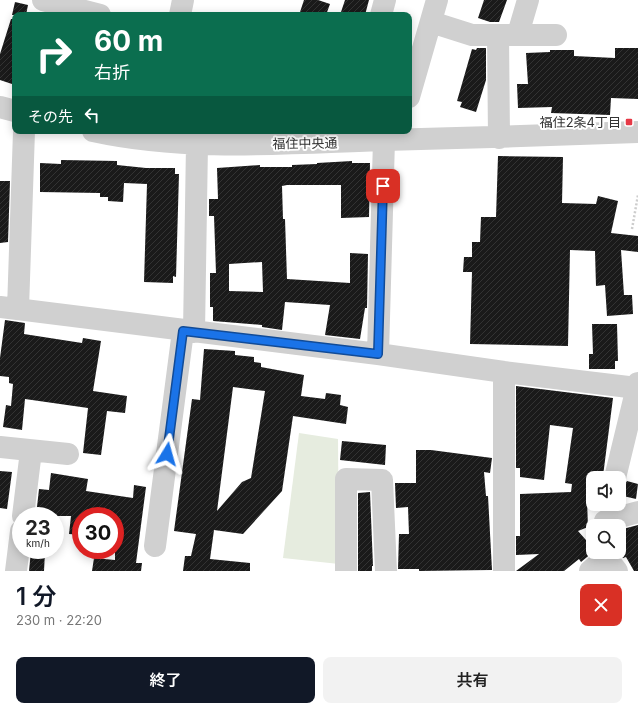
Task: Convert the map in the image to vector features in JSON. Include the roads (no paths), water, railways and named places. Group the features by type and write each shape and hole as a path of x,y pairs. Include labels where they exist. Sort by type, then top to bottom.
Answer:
{"street":[{"path":"181,12 183,0"},
{"path":"382,12 385,0"},
{"path":"412,88 437,0"},
{"path":"499,138 508,35 528,0"},
{"path":"50,4 86,12"},
{"path":"431,22 472,35 556,35"},
{"path":"0,107 12,110"},
{"name":"福住中央通","path":"106,134 123,138 154,136 197,144 346,137 499,138 638,132"},
{"path":"24,134 9,308 189,332 378,354 504,372 638,385 617,471"},
{"path":"378,354 395,137"},
{"path":"155,546 189,332 197,144"},
{"path":"504,372 504,571"},
{"path":"0,447 68,454"},
{"path":"24,507 31,451"},
{"path":"346,571 346,479 382,480 386,571"},
{"path":"606,517 638,512"},
{"path":"16,571 18,559"}],"place":[{"name":"福住2条4丁目","path":"629,122"}]}
